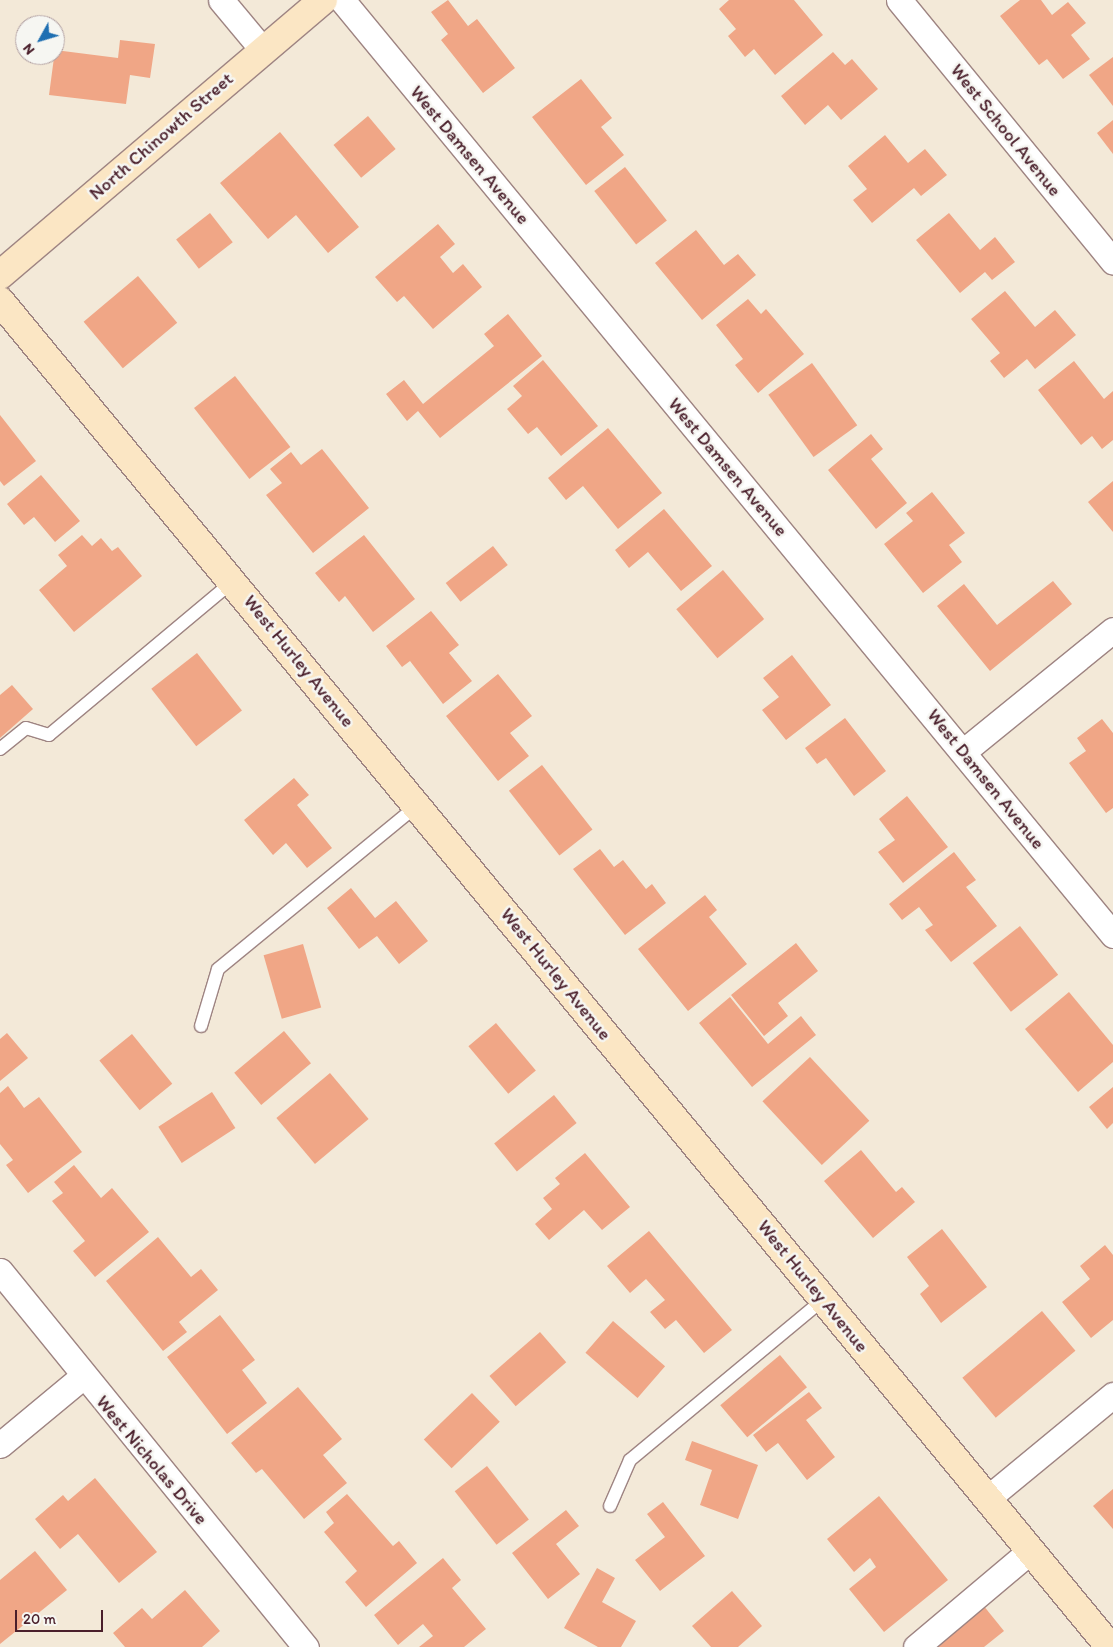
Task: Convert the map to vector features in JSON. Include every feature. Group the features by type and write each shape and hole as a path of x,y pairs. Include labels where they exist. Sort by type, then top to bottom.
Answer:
{"street":[{"path":"222,0 262,49"},
{"name":"North Chinowth Street","path":"0,274 262,49 323,0"},
{"name":"West Damsen Avenue","path":"342,0 964,751 1113,935"},
{"name":"West School Avenue","path":"899,0 1113,261"},
{"name":"West Hurley Avenue","path":"0,301 418,805 1110,1647"},
{"path":"964,751 1113,630"},
{"name":"West Nicholas Drive","path":"0,1271 83,1376 306,1647"},
{"path":"0,1445 83,1376"},
{"path":"988,1498 1113,1395"},
{"path":"916,1647 1031,1550"}],"lane":[{"path":"0,749 26,728 49,735 233,581"},
{"path":"201,1026 218,968 418,805"},
{"path":"610,1506 630,1460 824,1300"}],"building":[{"path":"448,0 468,26 477,19 515,68 483,93 441,40 448,34 431,12"},
{"path":"729,0 794,0 823,35 775,75 754,49 745,57 728,36 736,29 719,9"},
{"path":"1020,0 1041,0 1052,15 1068,2 1086,23 1071,35 1090,59 1063,79 1047,59 1039,65 1000,16"},
{"path":"120,40 155,44 150,78 130,75 126,104 49,95 53,65 65,65 65,51 118,58"},
{"path":"833,52 845,65 852,59 878,89 841,120 828,105 805,125 781,96"},
{"path":"1113,57 1113,106 1089,75"},
{"path":"581,79 612,118 601,127 624,155 586,185 532,117"},
{"path":"368,116 396,149 361,178 334,145"},
{"path":"1113,120 1113,154 1097,133"},
{"path":"280,132 359,227 328,253 296,215 268,239 220,183"},
{"path":"885,135 908,163 925,149 947,175 921,196 914,188 872,223 853,200 867,189 848,166"},
{"path":"625,167 667,221 636,245 594,191"},
{"path":"210,213 233,242 199,269 176,239"},
{"path":"949,213 980,250 995,237 1015,262 992,280 985,272 960,293 916,240"},
{"path":"438,224 455,244 440,257 453,273 463,264 482,287 433,329 404,296 397,302 375,277"},
{"path":"696,230 724,265 738,254 756,275 702,320 655,263"},
{"path":"138,276 177,323 123,368 84,322"},
{"path":"1005,291 1035,327 1055,310 1076,335 1035,369 1027,359 1004,378 990,361 1000,353 971,319"},
{"path":"748,299 761,314 766,309 804,354 758,393 735,365 743,359 716,325"},
{"path":"508,314 542,356 440,438 418,411 407,421 386,394 404,380 423,404 494,346 484,334"},
{"path":"543,360 598,426 561,456 537,427 528,434 507,409 522,396 513,386"},
{"path":"1074,361 1104,399 1113,391 1113,440 1102,449 1092,436 1081,445 1038,390"},
{"path":"812,363 857,425 814,457 768,395"},
{"path":"235,376 290,447 249,479 194,408"},
{"path":"0,415 36,461 4,486 0,481"},
{"path":"608,428 662,493 618,529 583,486 566,500 548,478"},
{"path":"871,434 883,449 871,459 907,503 876,529 828,470"},
{"path":"322,449 369,508 313,553 266,495 282,483 270,469 291,452 301,465"},
{"path":"41,475 80,521 55,542 34,517 24,525 7,504"},
{"path":"1113,481 1113,532 1088,502"},
{"path":"932,492 965,533 949,545 962,562 923,593 884,544 913,521 906,513"},
{"path":"664,509 712,566 681,591 648,552 629,568 615,550"},
{"path":"82,535 92,546 101,538 112,551 118,547 142,576 74,632 39,590 67,566 58,555"},
{"path":"364,535 415,599 373,632 345,596 339,602 315,573"},
{"path":"493,546 508,565 460,602 446,583"},
{"path":"723,570 764,619 717,658 676,609"},
{"path":"1053,581 1072,604 990,671 937,606 964,584 997,625"},
{"path":"431,611 459,645 449,653 472,681 443,704 410,661 402,667 386,646"},
{"path":"197,653 242,711 196,746 151,689"},
{"path":"792,655 831,705 786,740 762,710 779,697 763,678"},
{"path":"498,674 532,716 510,733 529,756 498,781 446,716"},
{"path":"12,685 33,709 0,738 0,695"},
{"path":"845,718 886,771 854,796 826,758 817,764 805,748"},
{"path":"1102,719 1113,733 1113,808 1106,813 1069,763 1086,751 1077,738"},
{"path":"542,765 592,830 559,855 509,791"},
{"path":"294,778 309,795 297,805 332,848 307,868 286,843 273,855 244,820"},
{"path":"907,796 948,847 903,883 878,852 895,840 879,819"},
{"path":"600,849 614,867 623,860 646,889 652,884 666,903 625,935 573,869"},
{"path":"954,852 976,880 966,887 997,926 951,962 925,930 933,925 919,907 902,920 889,904"},
{"path":"351,888 375,918 396,901 428,941 399,964 377,936 359,949 327,908"},
{"path":"705,895 717,910 709,917 747,964 688,1011 638,949"},
{"path":"1020,926 1058,975 1011,1012 973,963"},
{"path":"796,943 818,971 778,1003 788,1016 764,1036 731,995"},
{"path":"303,944 321,1007 282,1019 264,955"},
{"path":"1069,992 1113,1045 1113,1062 1078,1092 1025,1029"},
{"path":"730,997 768,1044 801,1016 816,1035 752,1087 699,1023"},
{"path":"496,1023 536,1070 508,1094 468,1046"},
{"path":"284,1031 311,1063 261,1105 234,1073"},
{"path":"7,1033 28,1058 0,1081 0,1039"},
{"path":"132,1034 172,1084 140,1110 99,1060"},
{"path":"810,1057 869,1121 822,1165 762,1101"},
{"path":"330,1073 369,1119 315,1164 276,1118"},
{"path":"8,1086 24,1108 39,1097 82,1152 28,1193 6,1165 13,1160 0,1144 0,1093"},
{"path":"1113,1087 1113,1123 1107,1129 1089,1107"},
{"path":"212,1092 235,1128 182,1163 158,1127"},
{"path":"554,1095 577,1123 517,1171 494,1143"},
{"path":"861,1150 896,1192 902,1187 915,1202 873,1238 824,1181"},
{"path":"585,1153 630,1207 602,1230 584,1210 549,1240 535,1224 552,1209 543,1198 560,1184 555,1178"},
{"path":"74,1165 101,1198 112,1188 149,1232 95,1277 73,1251 85,1241 52,1201 63,1193 54,1182"},
{"path":"942,1229 987,1287 941,1323 920,1294 929,1286 907,1257"},
{"path":"649,1231 732,1330 704,1353 676,1320 665,1329 650,1312 665,1300 646,1279 630,1293 607,1266"},
{"path":"158,1237 191,1277 201,1269 218,1290 179,1322 187,1332 163,1351 106,1281"},
{"path":"1105,1245 1113,1255 1113,1320 1091,1338 1062,1302 1090,1279 1080,1266"},
{"path":"1042,1311 1075,1351 996,1418 962,1378"},
{"path":"220,1315 255,1360 242,1370 267,1403 227,1434 167,1357"},
{"path":"613,1321 665,1366 638,1398 585,1353"},
{"path":"540,1332 566,1362 516,1406 489,1376"},
{"path":"780,1355 807,1387 747,1437 720,1405"},
{"path":"298,1387 342,1439 323,1455 347,1483 304,1519 262,1469 256,1473 231,1443"},
{"path":"809,1392 822,1408 806,1420 835,1457 807,1480 778,1443 766,1452 753,1435"},
{"path":"472,1393 500,1422 452,1468 424,1440"},
{"path":"692,1441 758,1465 738,1519 700,1505 712,1470 685,1460"},
{"path":"487,1466 529,1520 497,1545 455,1491"},
{"path":"95,1478 157,1552 119,1583 78,1534 60,1549 35,1519 63,1495 68,1501"},
{"path":"1113,1489 1113,1529 1093,1506"},
{"path":"347,1494 393,1546 399,1541 417,1563 366,1607 345,1582 357,1571 324,1532 334,1523 326,1512"},
{"path":"879,1496 948,1580 884,1632 849,1589 876,1567 870,1558 854,1572 827,1539"},
{"path":"663,1502 705,1556 660,1591 635,1560 665,1537 647,1514"},
{"path":"566,1510 579,1526 556,1544 580,1574 548,1599 512,1553"},
{"path":"35,1551 67,1590 0,1644 0,1580"},
{"path":"443,1558 461,1580 452,1588 486,1629 464,1647 419,1647 433,1636 423,1624 398,1645 374,1615"},
{"path":"597,1568 615,1578 602,1602 636,1621 621,1647 598,1647 564,1628"},
{"path":"185,1590 220,1631 202,1647 125,1647 113,1633 142,1608 152,1619"},
{"path":"732,1591 762,1626 738,1647 711,1647 692,1626"},
{"path":"983,1605 1004,1631 984,1647 930,1647"}]}
